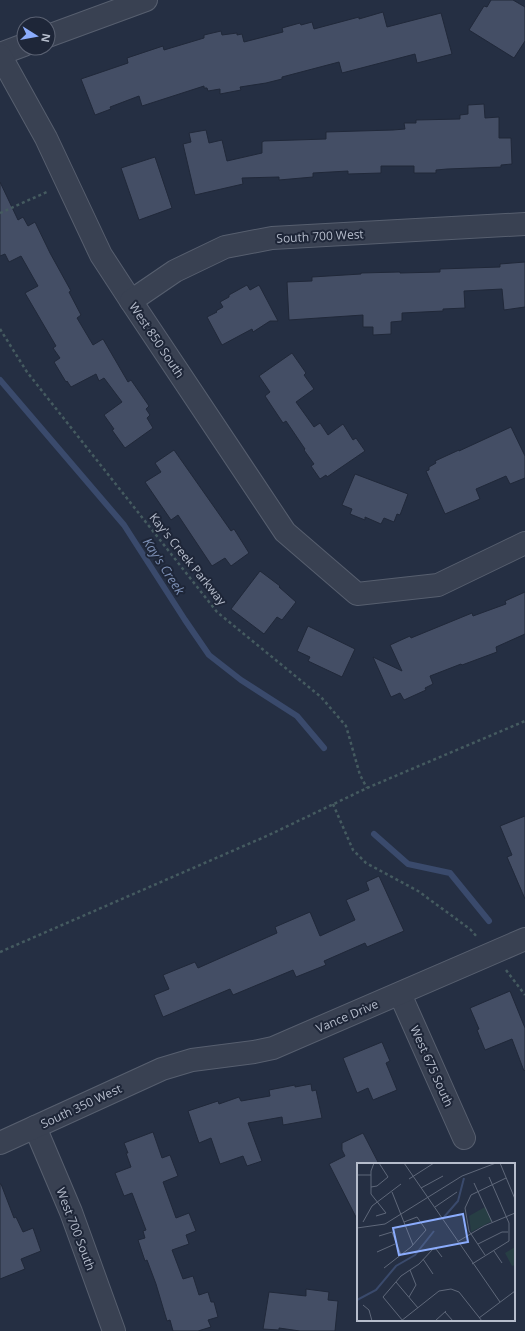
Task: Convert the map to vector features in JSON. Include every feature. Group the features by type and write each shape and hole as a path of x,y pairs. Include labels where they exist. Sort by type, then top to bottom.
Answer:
{"street":[{"path":"56,33 146,0"},
{"path":"0,54 16,48"},
{"name":"West 850 South","path":"0,54 46,138 101,255 286,532 356,594 438,585 525,543"},
{"name":"South 700 West","path":"131,301 176,271 225,247 272,238 525,224"},
{"name":"Vance Drive","path":"162,1069 192,1060 273,1048 525,939"},
{"name":"West 675 South","path":"400,994 464,1138"},
{"name":"South 350 West","path":"0,1143 162,1069"},
{"name":"West 700 South","path":"35,1128 71,1212 114,1331"}],"path":[{"path":"0,213 67,184"},
{"name":"Kay's Creek Parkway","path":"0,329 27,372 217,612 321,696 346,726 360,775 367,788"},
{"path":"0,952 268,835 367,788 525,721"},
{"path":"333,804 353,850 366,863 418,891 470,929 481,940"},
{"path":"508,973 525,995"}],"building":[{"path":"491,0 513,0 525,7 525,41 514,58 469,30 484,6 487,7"},
{"path":"383,12 387,27 441,13 452,54 417,63 415,54 342,73 339,62 282,77 282,79 240,87 241,90 220,94 220,89 208,91 207,88 204,88 204,86 142,106 139,96 110,107 111,109 95,115 81,79 128,63 127,58 163,46 164,50 204,38 204,35 221,31 222,35 237,33 237,35 242,34 244,42 283,32 282,28 300,23 301,25 312,22 314,29"},
{"path":"484,104 485,118 499,117 499,138 511,138 512,164 501,165 501,167 436,170 436,173 414,173 414,166 381,166 381,173 348,174 348,171 313,173 313,177 279,180 279,177 242,178 243,184 195,195 183,144 191,142 189,133 206,130 209,143 222,140 227,161 262,153 262,142 264,141 326,139 326,132 405,129 404,123 416,123 416,120 460,119 460,115 468,114 468,105"},
{"path":"155,157 172,208 139,220 121,168"},
{"path":"0,182 18,220 23,217 28,226 35,222 71,291 69,292 81,315 77,318 93,345 103,339 128,382 131,380 149,406 146,409 150,415 147,418 153,428 125,448 112,430 114,429 104,415 122,402 104,378 99,381 96,374 71,387 67,381 66,382 54,362 60,358 53,348 56,346 25,293 38,286 21,256 9,262 5,254 0,256"},
{"path":"525,262 525,307 504,310 502,289 464,291 465,308 443,309 443,311 402,313 402,321 391,322 391,334 373,335 373,327 363,327 363,315 289,320 287,282 312,281 312,277 361,273 440,272 440,269 500,267 500,264"},
{"path":"247,285 250,290 259,285 278,321 270,321 253,332 252,329 222,345 207,317 223,307 220,302"},
{"path":"292,353 306,373 304,375 314,389 296,402 314,427 320,423 328,435 343,424 353,440 356,438 365,451 327,477 326,475 320,479 311,466 314,464 304,450 305,449 286,421 283,423 265,396 270,392 259,376"},
{"path":"511,427 525,456 525,478 510,484 506,476 476,489 480,499 445,514 426,471 429,470 429,467 436,463 435,461"},
{"path":"174,450 231,531 234,529 249,553 231,566 225,558 212,566 178,515 171,520 145,482 161,472 155,463"},
{"path":"355,474 408,494 400,515 397,514 394,522 384,518 381,524 365,517 365,520 350,514 352,509 342,505"},
{"path":"260,571 280,586 279,587 296,602 282,620 277,617 264,634 231,609"},
{"path":"525,592 525,634 496,647 497,652 430,676 433,684 425,688 426,690 404,700 400,693 391,697 373,657 402,671 390,645 472,613 473,616 506,604 505,601"},
{"path":"308,626 355,649 342,677 308,661 310,657 297,651"},
{"path":"525,816 525,899 507,857 512,855 500,826"},
{"path":"379,876 404,931 367,947 365,943 324,961 326,965 296,977 293,970 233,995 230,989 163,1017 154,995 169,989 163,975 195,962 198,968 277,933 275,927 310,912 320,936 355,920 346,900 369,890 366,882"},
{"path":"510,991 525,1028 524,1071 512,1039 485,1050 477,1030 479,1029 470,1008"},
{"path":"382,1042 390,1061 386,1063 397,1090 373,1100 368,1088 357,1093 343,1058"},
{"path":"311,1084 312,1091 316,1090 322,1118 283,1125 282,1117 248,1123 262,1161 247,1166 243,1156 220,1164 211,1138 199,1143 188,1111 218,1101 219,1104 239,1097 241,1101 270,1096 269,1090 295,1085 295,1087"},
{"path":"153,1132 162,1158 170,1155 178,1176 163,1182 176,1218 189,1213 196,1231 186,1235 189,1244 172,1250 183,1279 193,1276 199,1295 208,1292 211,1302 214,1302 218,1317 208,1320 211,1327 198,1331 173,1331 170,1320 167,1321 156,1284 147,1260 145,1261 138,1240 145,1238 143,1231 146,1230 132,1193 124,1196 115,1173 131,1167 124,1143"},
{"path":"363,1133 378,1163 357,1163 357,1219 329,1164 345,1156 342,1150 342,1143"},
{"path":"0,1184 14,1218 16,1217 23,1232 33,1228 41,1251 21,1259 25,1269 0,1279"},
{"path":"306,1289 329,1292 328,1300 338,1301 335,1331 300,1331 279,1328 279,1330 263,1329 269,1292 306,1296"}],"waterway":[{"name":"Kay's Creek","path":"0,380 124,525 209,655 241,680 297,716 324,748"},
{"name":"Kay's Creek","path":"374,834 408,864 450,873 489,921"}]}
